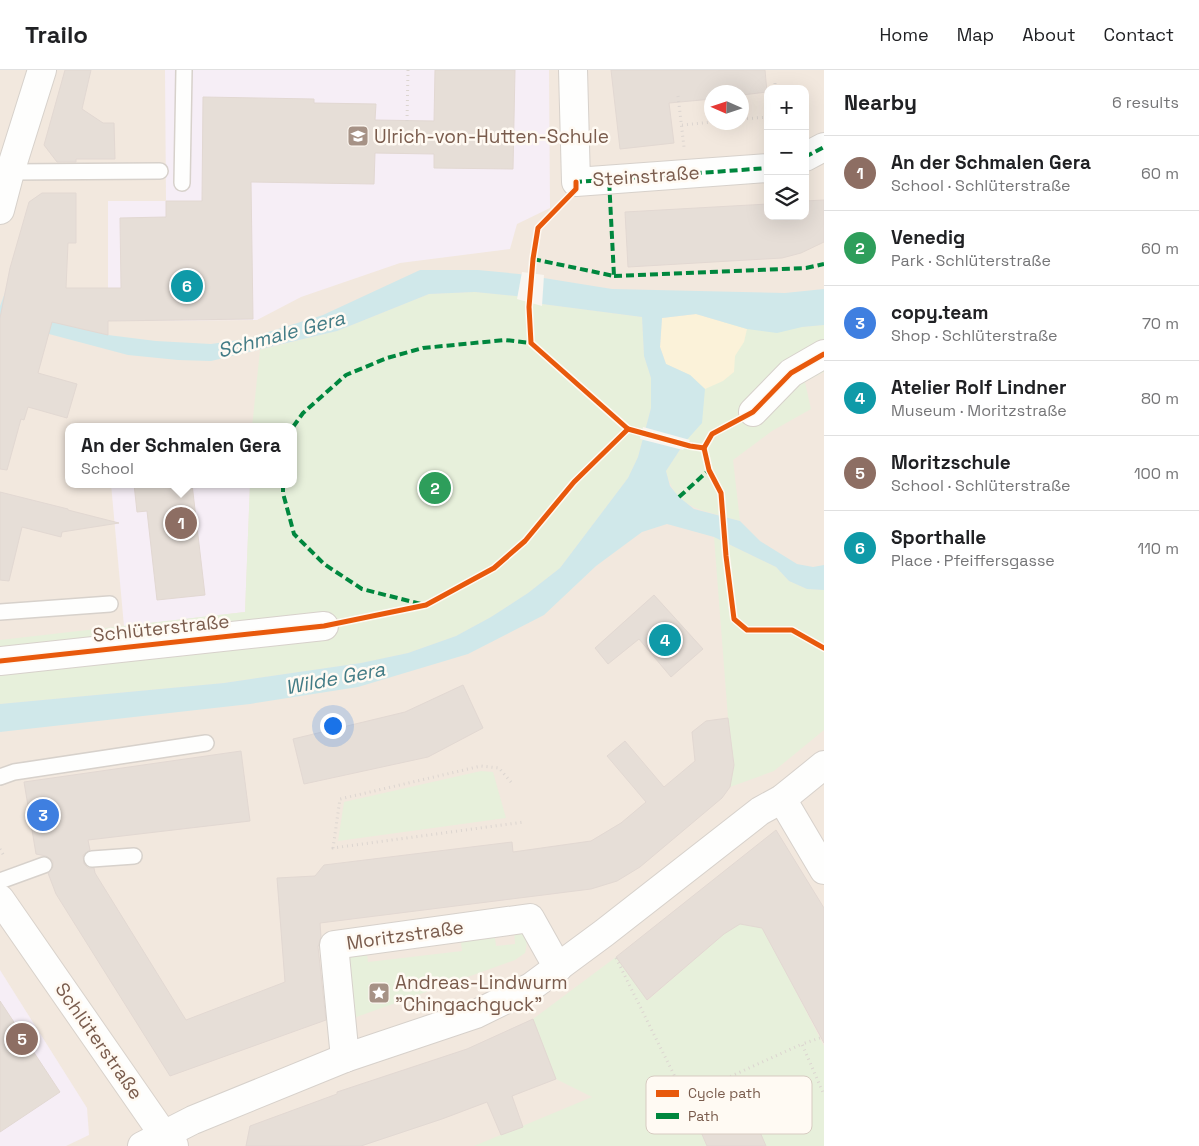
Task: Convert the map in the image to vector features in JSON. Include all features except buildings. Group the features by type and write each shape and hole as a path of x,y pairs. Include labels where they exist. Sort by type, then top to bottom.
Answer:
{"street":[{"path":"0,210 42,70"},
{"name":"Steinstraße","path":"573,70 576,182 764,168"},
{"path":"809,155 824,147"},
{"path":"753,412 791,373 824,354"},
{"name":"Schlüterstraße","path":"0,661 324,626"},
{"path":"160,1142 193,1120 345,1058 476,1014 531,987 604,933 760,811 782,799 824,765"},
{"path":"782,799 824,870"},
{"name":"Schlüterstraße","path":"0,899 160,1142"},
{"name":"Moritzstraße","path":"345,1058 334,945 530,918 558,968"}],"lane":[{"path":"182,183 184,70"},
{"path":"10,172 160,170"},
{"path":"0,612 110,604"},
{"path":"0,777 14,772 206,743"},
{"path":"92,859 134,856"},
{"path":"0,881 44,865"}],"path":[{"path":"407,121 408,70"},
{"path":"775,80 775,85"},
{"path":"678,96 684,150"},
{"path":"749,118 764,117"},
{"path":"682,125 704,123"},
{"path":"753,412 712,434 704,448 709,470 721,493 734,619 748,630 792,630 824,648"},
{"path":"690,446 704,448"},
{"path":"511,782 499,768 482,766 340,799 333,848 524,822"},
{"path":"604,933 675,1076"},
{"path":"731,1076 802,1044 820,1038"},
{"path":"802,1044 824,1095"}],"shaded area":[{"path":"0,70 824,70 824,1146 0,1146"},
{"name":"Ulrich-von-Hutten-Schule","path":"165,70 549,70 550,208 517,224 510,249 400,263 301,297 257,320 108,321 108,201 166,201"},
{"path":"111,488 250,488 245,612 124,626"},
{"path":"0,970 87,1108 89,1135 66,1146 0,1146"}],"green space":[{"path":"475,292 517,296 542,304 642,317 644,356 651,378 651,408 638,457 628,478 560,568 528,593 491,617 456,636 408,653 361,663 224,683 0,704 0,640 245,612 250,488 297,488 297,423 252,423 260,350 337,331 429,294"},
{"path":"662,318 802,327 824,325 824,372 805,382 811,409 772,431 733,460 740,521 705,511 685,502 677,495 666,471 685,442 690,375 666,364"},
{"path":"714,537 776,567 789,581 807,589 824,590 824,730 774,771 730,787 734,765 728,718"},
{"path":"481,771 493,772 506,818 338,841 344,802"},
{"path":"740,923 763,928 824,1046 824,1146 474,1146 592,1097 556,1079 533,1019 616,957 648,1000 724,934"},
{"path":"514,927 524,935 527,944 525,953 515,960 351,1019 346,952 366,945 368,962 462,951 460,934 494,930 496,946 515,944"}],"sand":[{"path":"696,314 747,329 744,342 735,356 734,372 723,381 705,389 690,375 666,364 660,347 662,318"}],"water":[{"path":"420,270 478,270 519,274 612,289 785,293 824,289 824,325 802,327 777,333 747,329 696,314 662,318 660,347 666,364 690,375 705,389 702,423 685,442 666,471 670,486 679,497 694,509 740,521 760,541 797,564 813,567 824,565 824,590 807,589 789,581 776,567 714,537 667,524 642,532 596,566 544,615 468,654 358,687 250,704 0,732 0,704 224,683 361,663 408,653 456,636 491,617 528,593 560,568 628,478 638,457 651,408 651,378 644,356 642,317 542,304 516,296 475,292 429,294 337,331 211,361 128,355 0,321 0,306 6,290 74,327 108,335 156,341 211,344 246,339 323,315"}],"pier":[{"path":"522,272 544,275 542,306 517,299"},
{"path":"643,427 690,440 683,450 640,439"}],"marked path":[{"path":"809,155 824,147"},
{"path":"576,184 576,182 764,168"},
{"path":"533,259 614,276 609,179"},
{"path":"614,276 806,268 824,264"},
{"path":"296,423 303,413 346,375 387,358 423,348 505,340 531,343 534,346"},
{"path":"679,497 709,470"},
{"path":"283,488 294,534 324,564 362,589 421,604"}],"cycle path":[{"path":"576,182 576,189 538,228 529,307 531,343 628,429 704,448 712,434 753,412 791,373 824,354"},
{"path":"0,661 324,626 426,605 494,568 525,541 574,482 628,429"},
{"path":"704,448 709,470 721,493 734,619 747,630 792,630 824,648"}],"place":[{"name":"Ulrich-von-Hutten-Schule","path":"358,136"},
{"name":"Sporthalle","path":"187,286"},
{"name":"Venedig","path":"435,488"},
{"name":"An der Schmalen Gera","path":"181,523"},
{"name":"Atelier Rolf Lindner","path":"665,640"},
{"name":"copy.team","path":"43,815"},
{"name":"Andreas-Lindwurm \"Chingachguck\"","path":"379,993"},
{"name":"Moritzschule","path":"22,1039"}],"water label":[{"name":"Schmale Gera","path":"281,334"},
{"name":"Wilde Gera","path":"335,678"}]}
